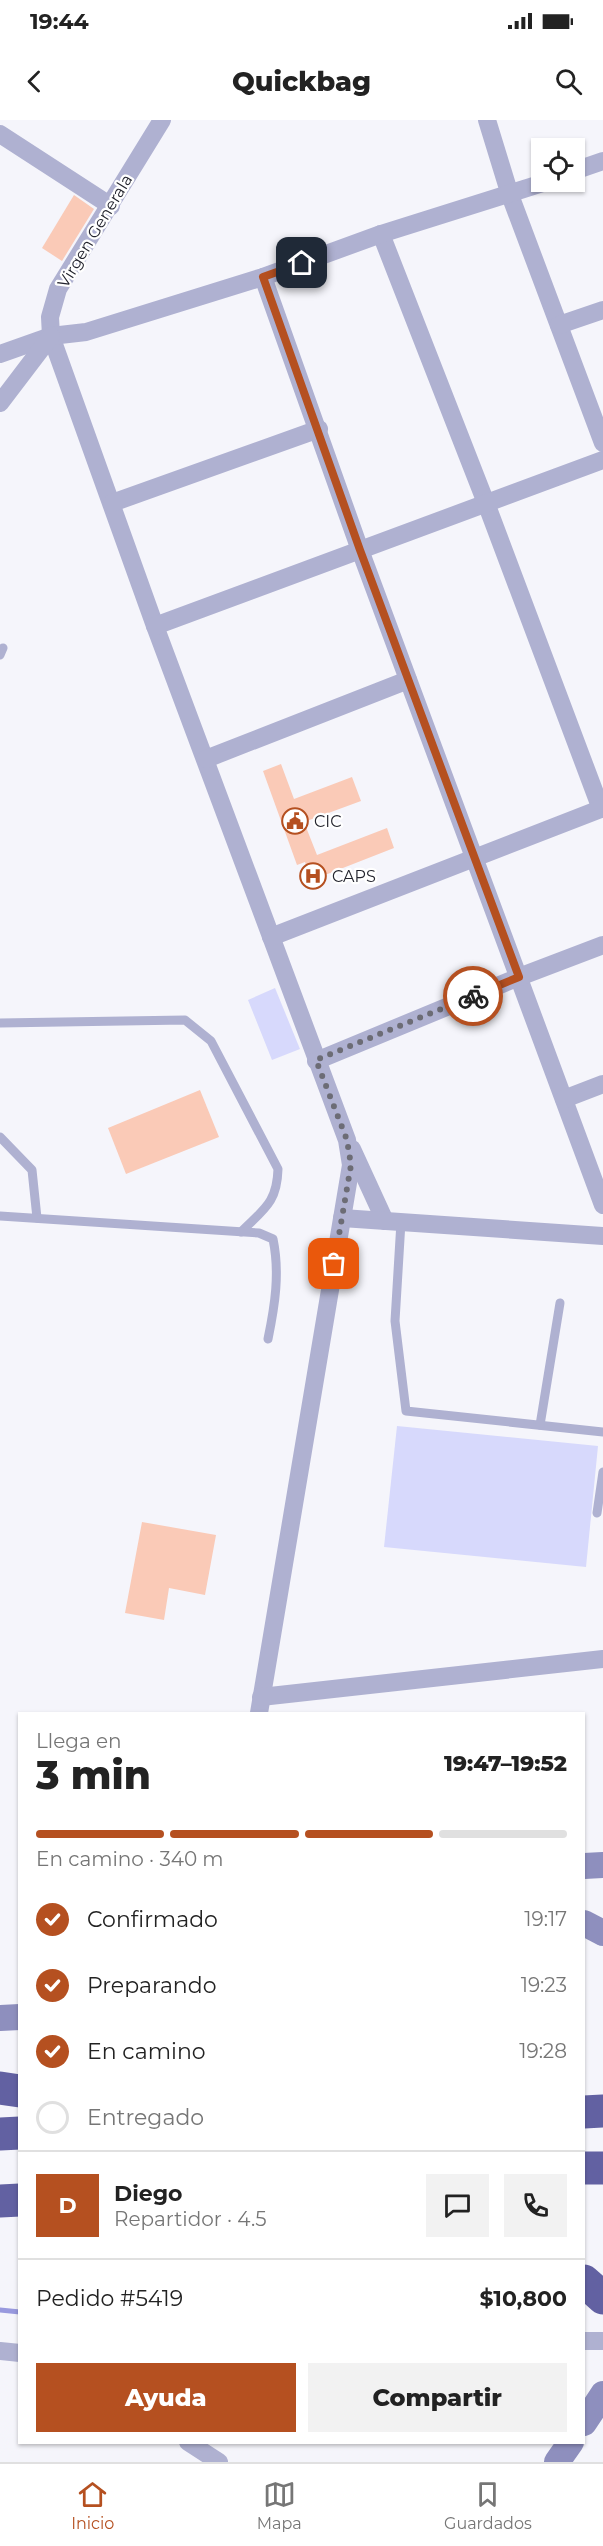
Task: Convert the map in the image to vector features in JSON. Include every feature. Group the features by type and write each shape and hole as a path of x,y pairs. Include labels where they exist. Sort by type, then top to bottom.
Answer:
{"highway":[{"path":"0,2088 18,2091"},
{"path":"585,2112 603,2111"},
{"path":"0,2134 18,2133"},
{"path":"585,2168 603,2168"},
{"path":"0,2201 18,2200"},
{"path":"585,2282 603,2298"}],"main road":[{"path":"585,1866 603,1865"},
{"path":"585,1924 603,1933"},
{"path":"0,2018 18,2017"},
{"path":"585,2421 603,2394"},
{"path":"557,2462 570,2444"}],"street":[{"name":"Virgen Generala","path":"51,336 50,317 58,289 162,120"},
{"path":"487,120 510,195 603,443"},
{"path":"0,134 111,206"},
{"path":"585,167 603,161"},
{"path":"0,354 51,336 86,332 263,277 381,234 531,187"},
{"path":"271,937 602,809 381,234"},
{"path":"263,277 319,429 360,550 603,1205"},
{"path":"559,325 603,310"},
{"path":"0,403 51,336"},
{"path":"51,336 155,626 316,1060 347,1140 393,1222"},
{"path":"112,503 319,429"},
{"path":"155,626 603,460"},
{"path":"206,759 408,680"},
{"path":"316,1060 603,945"},
{"path":"564,1099 603,1084"},
{"path":"347,1140 351,1165 260,1705 603,1659"},
{"path":"342,1218 603,1236"},
{"path":"585,2342 603,2341"},
{"path":"0,2351 18,2353"},
{"path":"191,2444 219,2462"}],"lane":[{"path":"0,1023 185,1020 197,1028 211,1041 278,1169 278,1185 272,1201 241,1232"},
{"path":"0,1137 33,1170 37,1218"},
{"path":"0,1216 259,1233 273,1239 277,1258 276,1303 268,1339"},
{"path":"393,1222 394,1322 406,1411 603,1432"},
{"path":"540,1425 560,1303"},
{"path":"597,1513 603,1472"}],"shaded area":[{"path":"275,988 300,1049 272,1060 248,1000"},
{"path":"397,1426 598,1446 586,1567 384,1547"}],"building":[{"path":"74,195 94,209 62,261 42,248"},
{"path":"281,764 294,799 352,777 361,801 304,822 317,855 387,828 394,848 325,875 322,868 309,873 305,862 297,865 263,771"},
{"path":"200,1090 219,1137 126,1174 108,1128"},
{"path":"142,1522 216,1535 205,1595 169,1588 164,1620 125,1613"}],"waterway":[{"path":"0,2310 18,2312"}],"way so far":[{"path":"334,1264 351,1165 347,1140 316,1060 473,996"}],"place":[{"name":"CIC","path":"295,821"},
{"name":"CAPS","path":"313,876"}],"route":[{"path":"302,263 263,277 319,429 360,550 519,977 473,996"}]}
